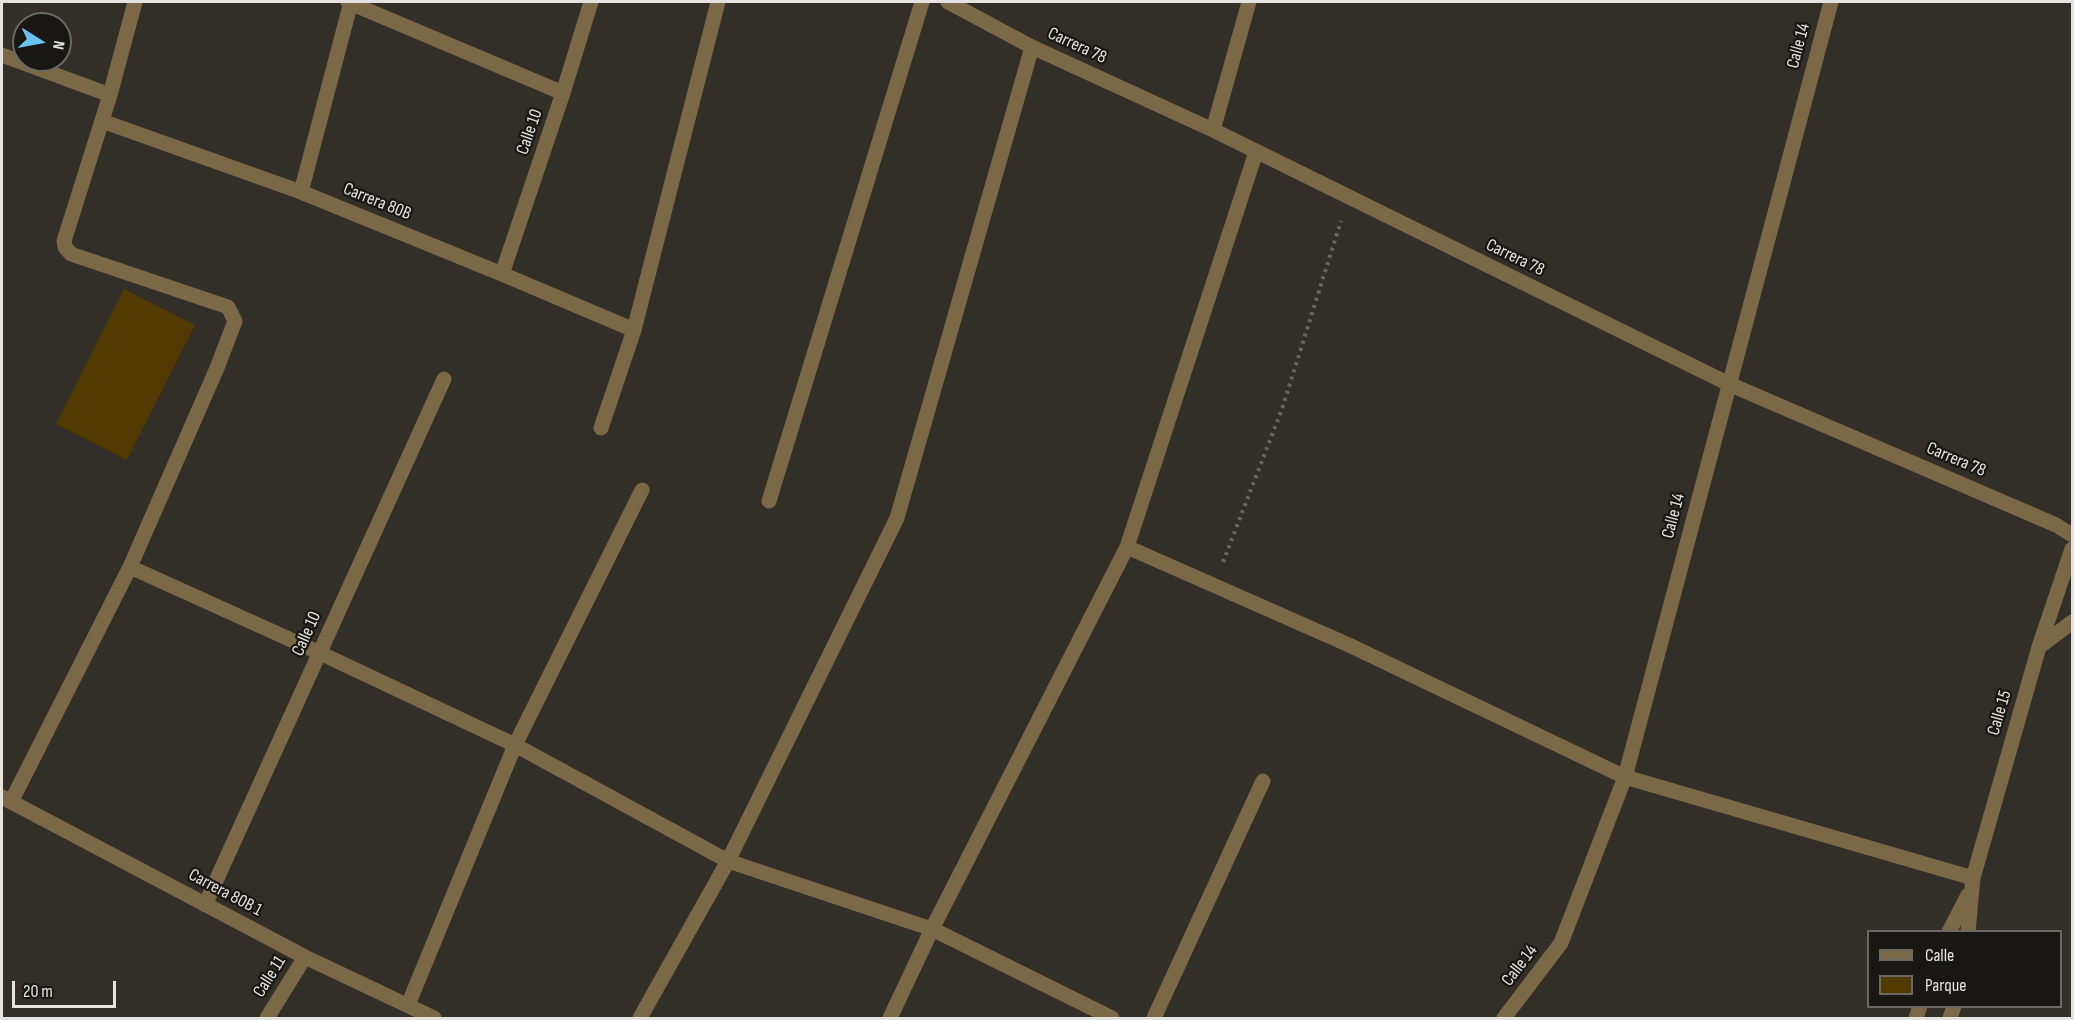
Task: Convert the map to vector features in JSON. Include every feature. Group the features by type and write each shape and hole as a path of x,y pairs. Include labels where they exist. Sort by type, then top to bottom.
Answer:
{"street":[{"path":"6,800 130,567 217,368 235,321 228,307 71,254 65,247 64,241 110,95 135,2"},
{"path":"301,192 350,2 563,93"},
{"name":"Calle 10","path":"502,274 591,2"},
{"path":"601,428 634,330 718,2"},
{"path":"769,501 922,2"},
{"name":"Carrera 78","path":"948,2 1032,47 1213,130 1729,384 2056,525 2073,535"},
{"path":"1213,130 1249,2"},
{"name":"Calle 14","path":"1504,1018 1561,943 1625,777 1831,2"},
{"path":"640,1018 728,861 897,518 1032,47"},
{"path":"2,55 110,95"},
{"name":"Carrera 80B","path":"102,121 301,192 634,330"},
{"path":"890,1018 932,929 1127,547 1256,152"},
{"name":"Calle 10","path":"205,905 444,379"},
{"path":"408,1005 515,745 642,490"},
{"path":"1127,547 1349,645 1625,777 1972,884"},
{"name":"Calle 15","path":"1950,930 1972,884 2039,647 2073,549"},
{"path":"130,567 515,745 728,861 932,929 1112,1018"},
{"path":"2039,647 2073,622"},
{"path":"1154,1018 1263,781"},
{"name":"Carrera 80B 1","path":"6,800 305,957 434,1018"},
{"name":"Calle 15","path":"1968,930 1972,884"},
{"name":"Calle 11","path":"267,1018 305,957"}],"path":[{"path":"1214,585 1282,409 1348,197"}],"green space":[{"path":"124,289 195,325 127,460 56,424"}]}
